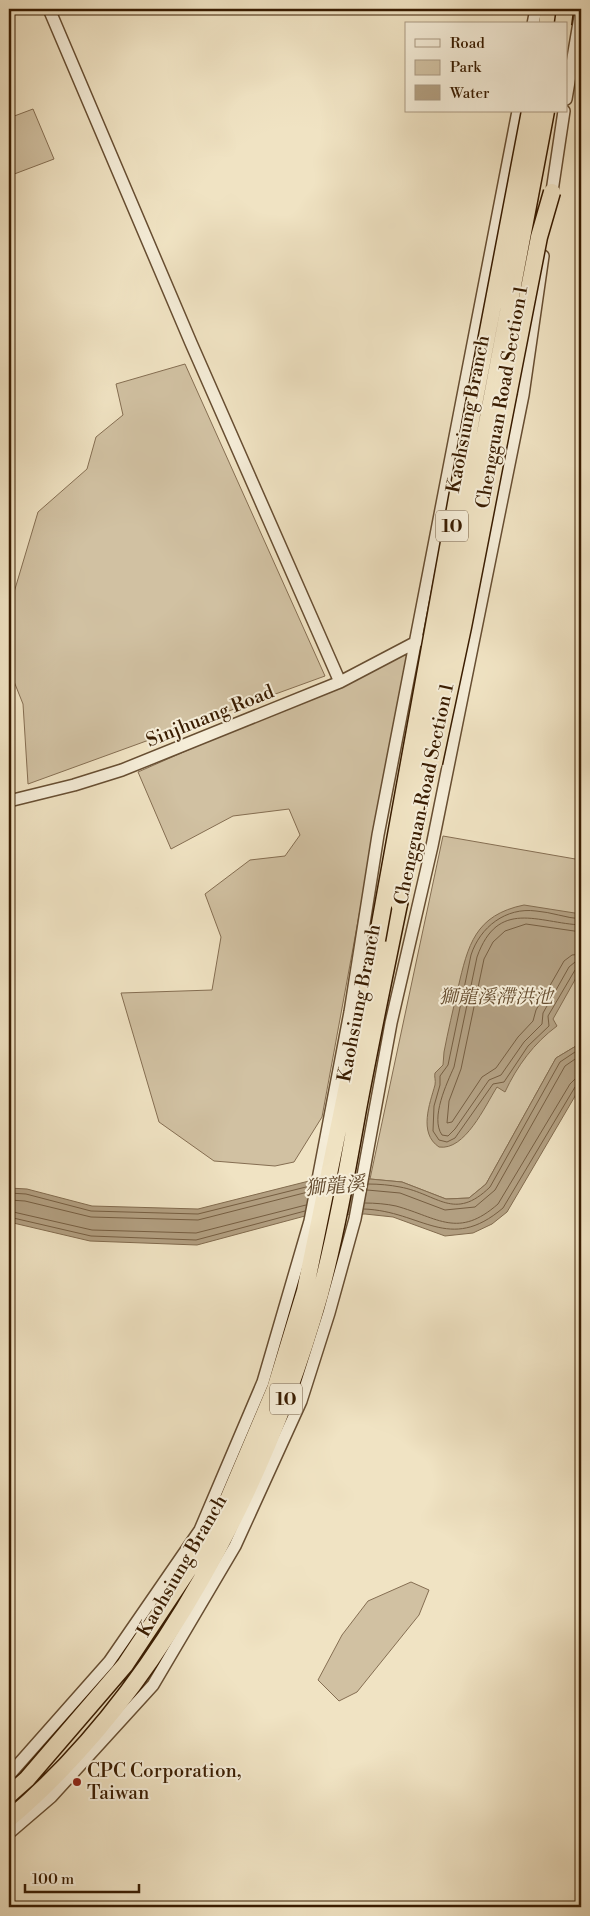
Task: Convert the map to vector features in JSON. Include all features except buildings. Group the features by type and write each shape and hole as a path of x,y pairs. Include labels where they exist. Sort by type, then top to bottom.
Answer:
{"highway":[{"path":"546,22 549,9"},
{"path":"563,22 565,9"},
{"name":"Kaohsiung Branch","path":"9,1795 27,1779 125,1665 216,1528 275,1389 305,1291 377,940 472,416 530,112"},
{"name":"Kaohsiung Branch","path":"9,1819 46,1788 143,1674 229,1531 288,1394 320,1293 345,1182 375,1019 400,904 433,708 546,112"},
{"path":"400,904 415,853 463,627 539,238 552,192"},
{"path":"377,940 380,882 472,372 473,349"}],"street":[{"path":"49,9 191,343 340,682"},
{"path":"534,22 536,9"},
{"path":"565,9 577,33"},
{"path":"568,87 581,11"},
{"name":"Chengguan Road Section 1","path":"9,1775 109,1662 200,1530 263,1382 310,1221 350,1012 378,835 518,112"},
{"name":"Chengguan Road Section 1","path":"9,1833 51,1797 152,1685 231,1553 302,1400 355,1219 391,1023 432,846 476,632 523,395 564,112"},
{"name":"Sinjhuang Road","path":"9,801 74,785 122,770 340,682 482,602"},
{"path":"415,640 476,632"},
{"path":"378,835 432,846"},
{"path":"376,852 428,864"}],"green space":[{"path":"33,109 54,159 9,176 9,118"},
{"path":"185,364 325,676 28,784 23,704 9,669 9,609 38,512 87,469 96,437 123,415 116,384"},
{"path":"407,654 322,1117 294,1162 275,1166 214,1161 159,1122 121,993 212,990 221,937 205,894 250,860 285,856 300,835 289,809 233,816 171,849 138,772"},
{"name":"獅龍溪滯洪池","path":"443,836 581,860 581,1043 556,1058 486,1184 469,1198 446,1199 402,1182 370,1179"},
{"path":"411,1582 429,1590 419,1615 357,1692 339,1701 318,1680 342,1635 368,1601"}],"water":[{"path":"524,905 581,914 581,969 553,1019 557,1026 527,1056 505,1092 497,1087 466,1135 448,1146 439,1147 429,1134 427,1118 435,1085 435,1073 443,1065 447,1036 470,945 484,924 494,916"},
{"name":"獅龍溪","path":"581,1043 581,1086 507,1212 492,1224 473,1233 445,1236 393,1217 365,1214 305,1216 197,1245 90,1241 9,1222 9,1188 27,1189 92,1206 198,1209 309,1181 370,1179 402,1182 446,1199 469,1198 486,1184 556,1058"}],"place":[{"name":"CPC Corporation, Taiwan","path":"77,1782"}]}
